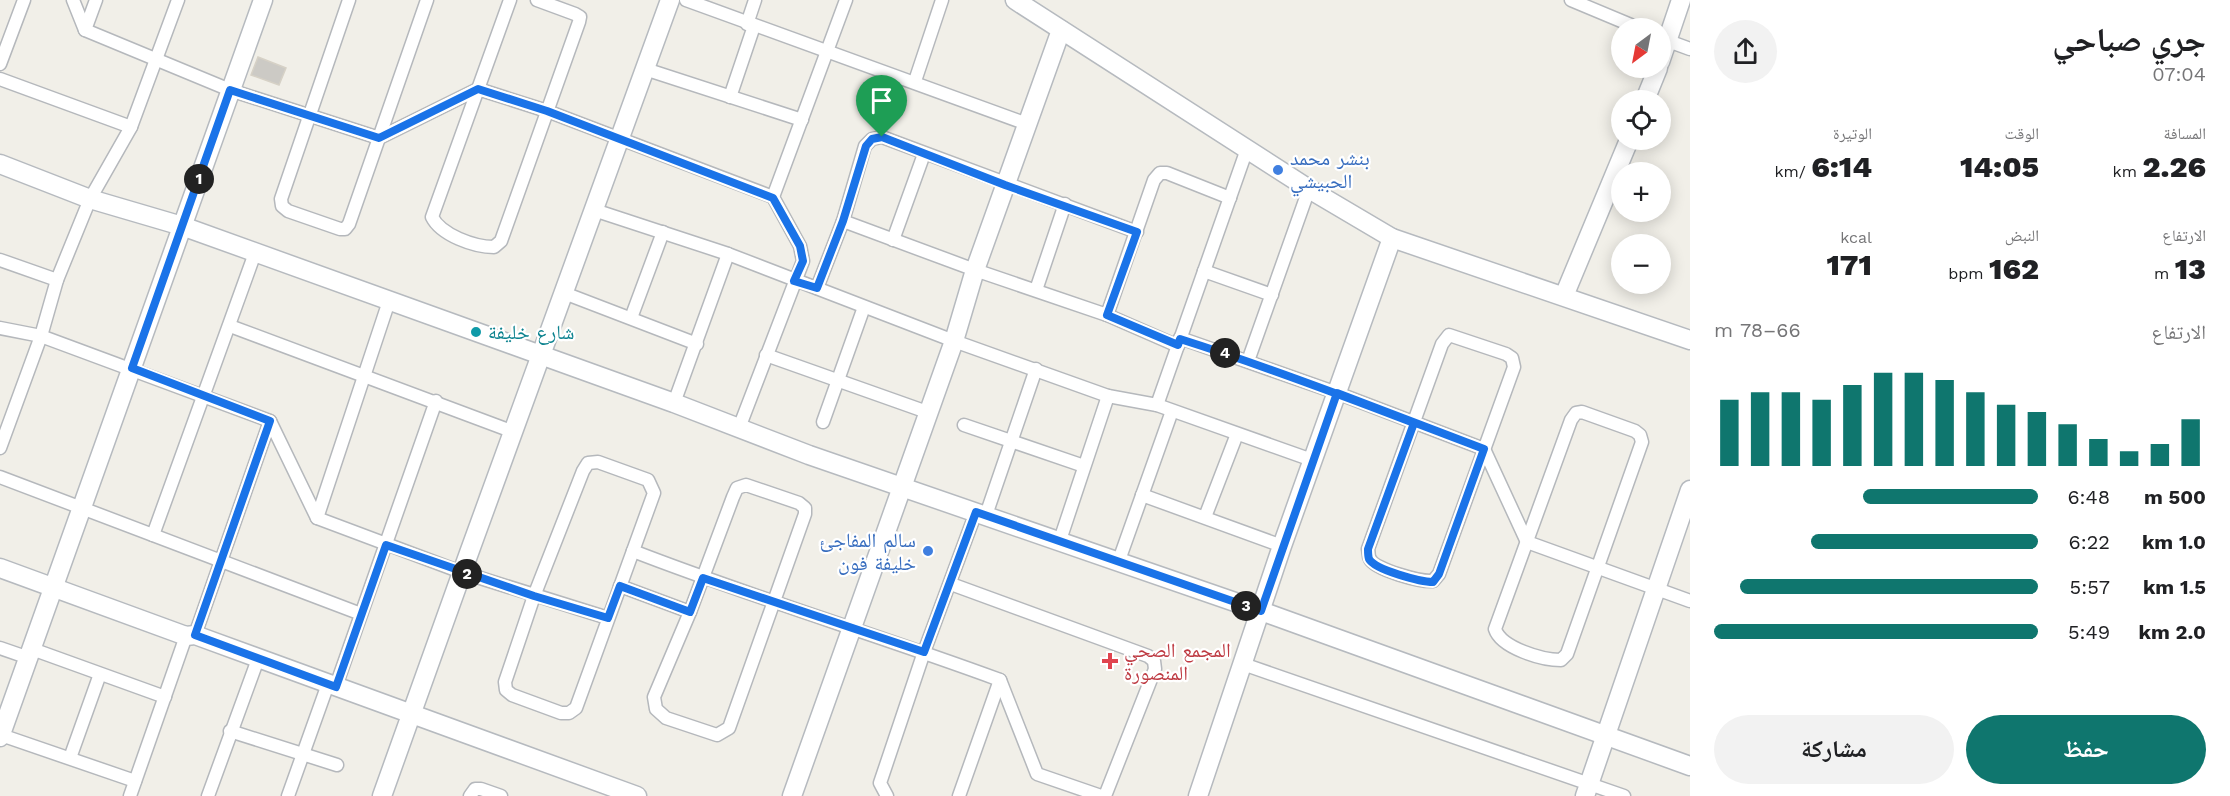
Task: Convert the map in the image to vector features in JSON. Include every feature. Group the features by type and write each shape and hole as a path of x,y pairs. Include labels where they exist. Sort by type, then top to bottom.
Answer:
{"street":[{"path":"0,64 24,0"},
{"path":"73,0 85,30 230,90 379,138 478,89 547,111 773,198 800,246 803,261 739,428"},
{"path":"85,30 96,0"},
{"path":"0,448 41,336 57,280 90,199 131,128 178,0"},
{"path":"135,781 0,736 263,0"},
{"path":"349,0 281,199 282,206 340,229 345,229 349,224 427,0"},
{"path":"510,0 432,217 442,230 485,247 494,247 501,241 579,18 537,0"},
{"path":"382,796 511,430 541,356 670,0"},
{"path":"686,0 827,53 915,81 1027,124"},
{"path":"730,97 751,25 755,0"},
{"path":"773,198 846,0"},
{"path":"915,81 942,0"},
{"path":"1015,0 1309,189 1392,238 1690,340"},
{"path":"1571,0 1614,18"},
{"path":"1671,25 1681,0"},
{"path":"792,796 954,341 975,270 1061,30"},
{"path":"1671,42 1690,49"},
{"path":"645,69 802,120"},
{"path":"0,78 131,128"},
{"path":"817,288 843,221 866,146 872,139 882,137 1005,185 1065,204 1137,232"},
{"path":"1156,405 1247,149"},
{"path":"1564,296 1625,150"},
{"path":"893,240 924,154"},
{"path":"0,164 90,199 182,226 901,487 1261,611 1690,766"},
{"path":"1107,315 1154,180 1160,173 1167,173 1230,198"},
{"path":"1248,361 1309,189"},
{"path":"1036,290 1065,204"},
{"path":"594,210 728,254 954,341 1108,396 1156,405 1312,460"},
{"path":"843,221 1179,342 1248,361 1484,449 1527,542 1596,569 1690,601"},
{"path":"632,318 663,232"},
{"path":"1198,796 1282,546 1392,238"},
{"path":"153,535 255,253"},
{"path":"674,403 728,254"},
{"path":"0,260 57,280"},
{"path":"1204,271 1272,295"},
{"path":"564,293 697,344"},
{"path":"316,518 390,302"},
{"path":"823,422 864,307"},
{"path":"230,326 511,430"},
{"path":"0,328 41,336 270,421 316,518 461,572 608,618"},
{"path":"1449,335 1457,336 1512,358 1514,367 1439,574 1433,582 1423,582 1376,566 1370,559 1368,549 1414,423 1442,344 1449,335"},
{"path":"766,355 927,412"},
{"path":"887,796 880,783 924,652 1011,441 1036,369"},
{"path":"1060,540 1108,396"},
{"path":"288,796 361,614 436,401"},
{"path":"1118,562 1172,411"},
{"path":"1582,412 1635,431 1640,435 1642,442 1567,654 1561,660 1552,660 1505,643 1497,637 1495,629 1527,542 1576,413 1582,412"},
{"path":"130,796 165,697 222,561 270,421"},
{"path":"964,425 1084,466"},
{"path":"1205,517 1237,434"},
{"path":"598,462 648,480 654,493 620,586 576,708 568,713 561,713 506,690 505,682 534,596 588,463 598,462"},
{"path":"0,477 361,614"},
{"path":"746,485 799,503 805,508 805,514 774,602 729,728 717,735 666,717 656,709 654,697 690,612 733,497 737,488 746,485"},
{"path":"1587,790 1690,490"},
{"path":"1142,495 1282,546"},
{"path":"633,551 703,578 852,627 1000,680 1038,774 1103,796 1155,669 1154,661 1148,656 951,584"},
{"path":"0,568 637,796"},
{"path":"620,586 690,612"},
{"path":"0,648 31,654 100,674 165,697"},
{"path":"208,796 258,659"},
{"path":"1243,664 1587,790 1624,796"},
{"path":"70,758 100,674"},
{"path":"959,796 1000,680"},
{"path":"230,731 337,765"},
{"path":"470,796 475,789 501,796"}],"building":[{"path":"258,57 286,68 279,85 251,75"}],"place":[{"name":"بنشر محمد الحبيشي","path":"1278,170"},
{"name":"شارع خليفة","path":"476,332"},
{"name":"سالم المفاجئ خليفة فون","path":"928,551"},
{"name":"المجمع الصحي المنصورة","path":"1110,661"}],"route":[{"path":"882,137 872,139 866,146 843,221 817,288 794,281 803,261 800,246 773,198 547,111 478,89 379,138 230,90 132,368 270,421 195,635 336,687 386,545 461,572 608,618 620,586 690,612 703,578 924,652 976,512 1261,611 1337,393 1484,449 1439,574 1433,582 1423,582 1376,566 1370,559 1368,549 1414,423 1337,393 1248,361 1180,339 1178,345 1107,315 1137,232 1065,204 1005,185 882,137"}]}
